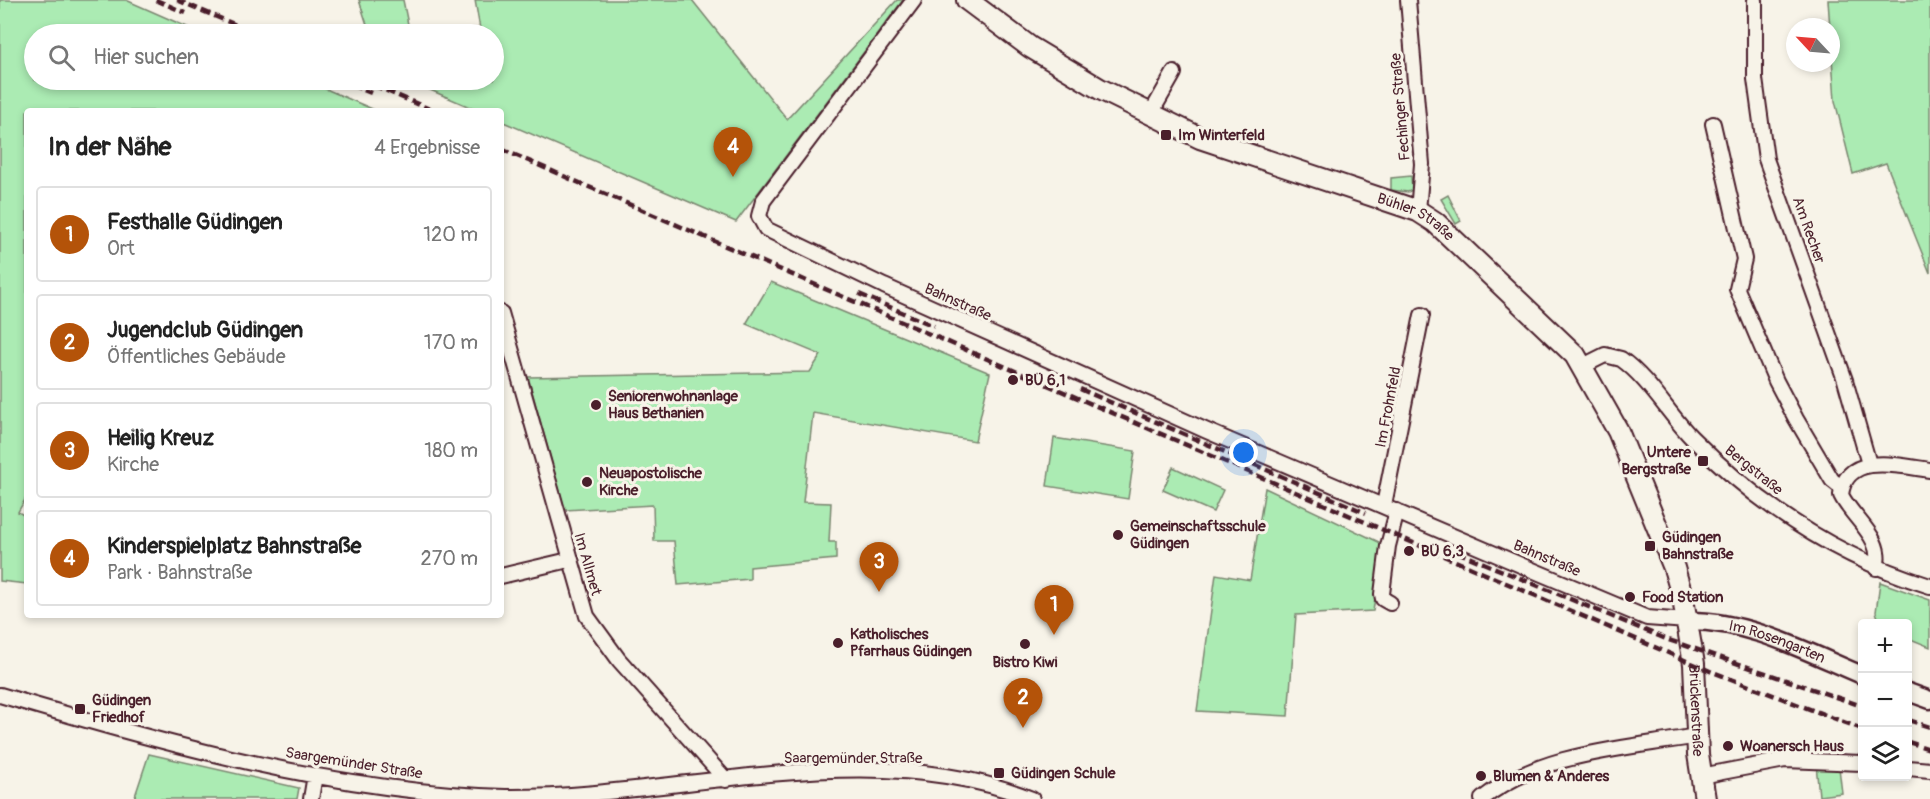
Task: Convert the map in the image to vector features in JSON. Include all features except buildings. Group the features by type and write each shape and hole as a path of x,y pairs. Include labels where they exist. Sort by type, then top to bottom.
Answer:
{"main road":[{"name":"Bühler Straße","path":"967,0 1030,47 1100,89 1150,115 1200,138 1418,211 1435,222 1564,343 1583,366 1632,465 1674,568 1687,621"},
{"name":"Brückenstraße","path":"1687,621 1694,664 1697,736 1705,799"}],"street":[{"name":"Bahnstraße","path":"914,0 763,201 759,216 766,229 884,286 1175,417 1647,618 1687,621"},
{"name":"Fechinger Straße","path":"1408,0 1422,164 1418,211"},
{"name":"Am Recher","path":"1755,0 1755,79 1766,159 1845,380 1869,464"},
{"path":"1150,115 1174,73"},
{"path":"1713,124 1744,259 1737,289 1776,381 1832,480 1842,488 1845,502 1878,549 1876,568"},
{"name":"Im Frohnfeld","path":"1391,508 1422,315"},
{"name":"Im Allmet","path":"504,324 569,560 582,604 594,629 726,780"},
{"name":"Bergstraße","path":"1583,366 1605,356 1613,356 1628,364 1680,425 1739,482 1832,546 1876,568 1930,586"},
{"path":"1842,488 1850,476 1869,464 1880,462 1930,470"},
{"path":"1390,603 1383,599 1382,594 1389,546 1391,508"},
{"path":"504,575 569,560"},
{"name":"Im Rosengarten","path":"1687,621 1706,621 1742,628 1858,673"},
{"path":"1912,693 1930,700"},
{"name":"Saargemünder Straße","path":"0,695 147,738 315,775 442,794 507,798 606,794 828,771 925,773 983,782 1032,799"},
{"path":"1482,799 1518,776 1554,762 1697,736"},
{"path":"1701,776 1785,760 1858,763"},
{"path":"1912,768 1930,770"},
{"path":"311,799 315,775"}],"green space":[{"path":"0,0 126,0 180,24 24,24 24,90 328,90 370,108 24,108 24,501 18,512 24,515 24,584 0,581"},
{"path":"359,0 403,0 408,24 367,24"},
{"path":"475,0 692,0 787,119 897,0 903,0 736,222 504,122 504,108 472,108 430,90 504,90 504,24 479,24"},
{"path":"1828,0 1930,0 1930,273 1886,163 1853,174 1835,101 1833,72 1840,72 1840,18 1829,18"},
{"path":"1411,176 1412,190 1408,192 1391,190 1391,178"},
{"path":"1448,195 1461,221 1456,224 1441,199"},
{"path":"771,282 990,373 975,441 813,413 803,502 831,503 829,542 836,542 836,559 750,567 750,579 678,585 674,541 654,541 653,505 565,510 528,377 810,372 821,355 746,324"},
{"path":"1054,438 1135,451 1128,499 1047,486"},
{"path":"1173,467 1223,490 1213,512 1163,490"},
{"path":"1265,488 1383,544 1373,611 1296,615 1288,716 1197,711 1216,574 1250,580"},
{"path":"1880,582 1930,600 1930,647 1912,640 1912,619 1879,619 1876,612"},
{"path":"149,754 299,788 297,799 134,799"},
{"path":"1816,764 1839,768 1842,793 1819,796"}],"railway":[{"path":"156,0 186,13"},
{"path":"177,0 233,24"},
{"path":"364,90 371,93"},
{"path":"385,90 427,108"},
{"path":"504,150 1710,671 1858,727"},
{"path":"859,294 934,326"},
{"path":"1080,389 1366,513"},
{"path":"1457,552 1666,639 1858,705"},
{"path":"1912,721 1930,727"},
{"path":"1912,743 1930,749"}],"place":[{"name":"Im Winterfeld","path":"1166,135"},
{"name":"Kinderspielplatz Bahnstraße","path":"733,177"},
{"name":"BÜ 6,1","path":"1013,380"},
{"name":"Seniorenwohnanlage Haus Bethanien","path":"596,405"},
{"name":"Untere Bergstraße","path":"1703,461"},
{"name":"Neuapostolische Kirche","path":"587,482"},
{"name":"Gemeinschaftsschule Güdingen","path":"1118,535"},
{"name":"Güdingen Bahnstraße","path":"1650,546"},
{"name":"BÜ 6,3","path":"1409,551"},
{"name":"Heilig Kreuz","path":"879,592"},
{"name":"Food Station","path":"1630,597"},
{"name":"Festhalle Güdingen","path":"1054,635"},
{"name":"Katholisches Pfarrhaus Güdingen","path":"838,643"},
{"name":"Bistro Kiwi","path":"1025,644"},
{"name":"Güdingen Friedhof","path":"80,709"},
{"name":"Jugendclub Güdingen","path":"1023,728"},
{"name":"Woanersch Haus","path":"1728,746"},
{"name":"Güdingen Schule","path":"999,773"},
{"name":"Blumen & Anderes","path":"1481,776"}]}
